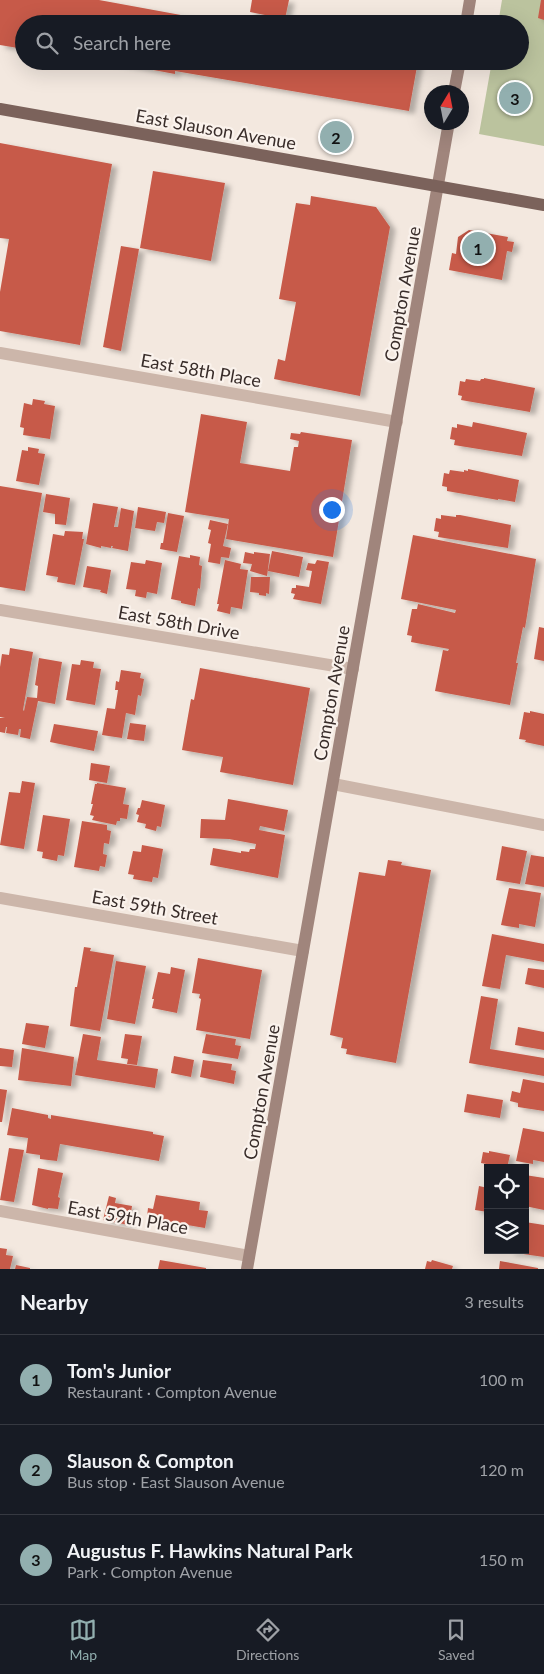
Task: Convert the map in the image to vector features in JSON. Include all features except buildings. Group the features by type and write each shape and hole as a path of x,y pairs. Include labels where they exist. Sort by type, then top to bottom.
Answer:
{"main road":[{"path":"468,15 470,0"},
{"path":"455,85 458,70"},
{"name":"East Slauson Avenue","path":"0,109 544,205"},
{"name":"Compton Avenue","path":"248,1263 448,130"}],"street":[{"name":"East 58th Place","path":"0,353 397,422"},
{"name":"East 58th Drive","path":"0,610 353,669"},
{"path":"333,784 544,825"},
{"name":"East 59th Street","path":"0,898 304,951"},
{"name":"East 59th Place","path":"0,1211 248,1263"}],"green space":[{"path":"502,0 544,0 544,146 479,134 490,70 529,70 529,15 500,15"}],"place":[{"name":"Augustus F. Hawkins Natural Park","path":"515,98"},
{"name":"Slauson & Compton","path":"336,137"},
{"name":"Tom's Junior","path":"478,248"}]}
